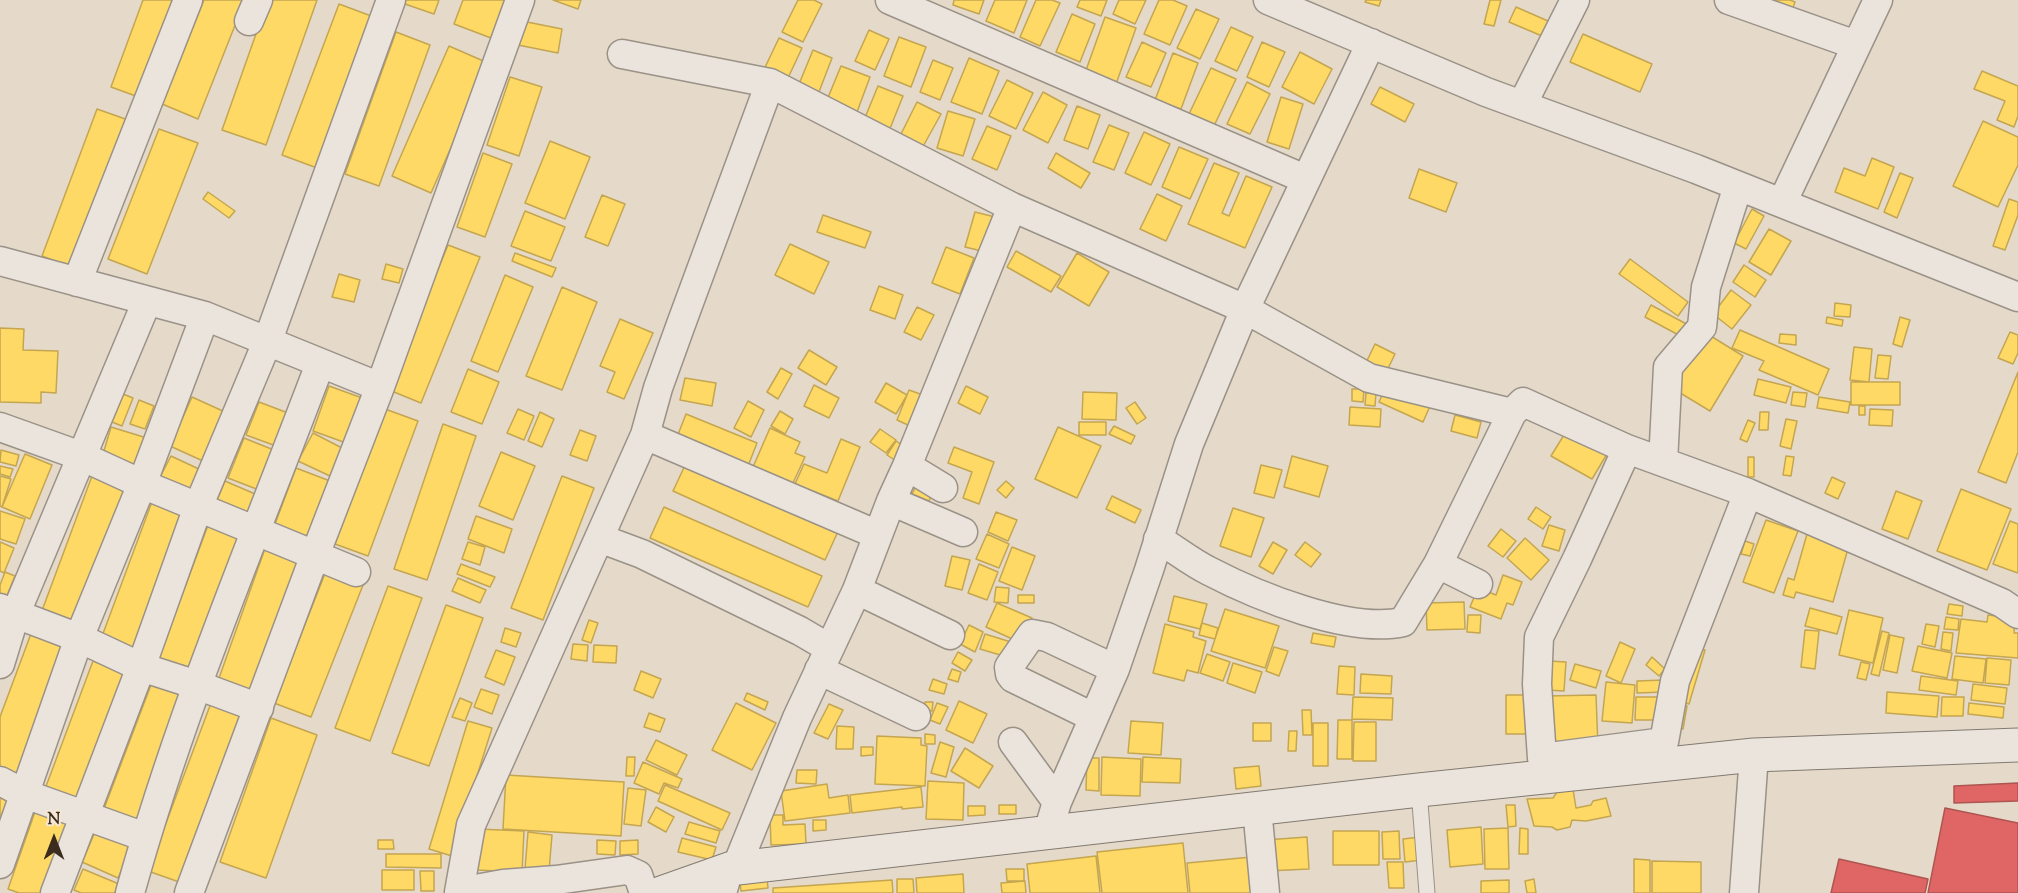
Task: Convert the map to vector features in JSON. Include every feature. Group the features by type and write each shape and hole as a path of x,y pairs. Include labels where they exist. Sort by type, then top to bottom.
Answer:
{"street":[{"path":"77,282 188,0"},
{"path":"55,893 141,667 198,507 268,340 391,0"},
{"path":"189,893 380,387 519,0"},
{"path":"890,0 1305,179"},
{"path":"1268,0 1522,105 1782,203 2018,297"},
{"path":"1522,105 1575,0"},
{"path":"1729,0 1857,45"},
{"path":"1782,203 1878,0"},
{"path":"1052,817 1115,669 1190,444 1245,309 1371,43"},
{"path":"622,54 770,83 1012,207 1245,309 1369,378 1512,413"},
{"path":"644,893 638,875 627,870 556,880 503,884 459,892 471,825 645,435 658,388 770,83"},
{"path":"1663,462 1668,367 1702,327 1706,287 1738,186"},
{"path":"729,876 824,659 857,591 891,501 1012,207"},
{"path":"0,261 206,316 380,387"},
{"path":"0,664 8,611 81,456 147,301"},
{"path":"0,864 79,638 142,484 206,316"},
{"path":"130,893 145,837 197,685 320,364"},
{"path":"1158,539 1207,570 1261,595 1328,617 1361,623 1395,624 1403,622 1437,564 1512,413 1522,402 1627,448 1748,493 2002,603 2018,614"},
{"path":"0,427 81,456 142,484 356,572"},
{"path":"645,435 878,535"},
{"path":"1627,448 1539,637 1537,684 1542,758 1664,742 1675,681 1748,493"},
{"path":"907,466 943,488"},
{"path":"891,501 963,532"},
{"path":"599,538 642,554 800,631 824,659 916,716"},
{"path":"1437,564 1478,584"},
{"path":"857,591 950,635"},
{"path":"8,611 79,638 141,667 259,708"},
{"path":"1093,717 1013,678 1009,667 1032,634 1047,637 1115,669"},
{"path":"1013,742 1052,817"},
{"path":"661,893 729,876 1052,817 1257,808 1754,755 2018,745"},
{"path":"1744,893 1754,755"},
{"path":"0,781 26,794 145,837"},
{"path":"1257,808 1265,893"}],"lane":[{"path":"1419,790 1427,893"}],"building: Homes":[{"path":"143,0 180,0 144,99 111,87"},
{"path":"204,0 245,0 198,119 162,104"},
{"path":"268,0 317,0 266,145 222,130"},
{"path":"403,0 439,0 434,14 402,3"},
{"path":"463,0 505,0 491,38 454,24"},
{"path":"553,0 581,0 578,9"},
{"path":"798,0 814,0 822,4 803,42 782,32"},
{"path":"954,0 984,0 979,14 953,5"},
{"path":"995,0 1027,0 1014,33 986,21"},
{"path":"1036,0 1052,0 1060,3 1040,46 1020,37"},
{"path":"1080,0 1107,0 1101,16 1077,7"},
{"path":"1119,0 1146,0 1135,24 1113,14"},
{"path":"1159,0 1173,0 1187,6 1170,45 1144,34"},
{"path":"1366,0 1381,0 1379,6 1365,2"},
{"path":"1490,0 1501,0 1494,26 1484,24"},
{"path":"1762,0 1790,0 1795,2 1790,16"},
{"path":"339,4 374,17 317,168 282,155"},
{"path":"1516,7 1548,21 1542,36 1509,22"},
{"path":"1196,9 1219,19 1200,59 1177,48"},
{"path":"1072,14 1095,24 1080,62 1056,52"},
{"path":"1105,17 1136,28 1116,84 1085,73"},
{"path":"522,21 562,29 558,53 518,45"},
{"path":"1231,27 1253,37 1237,71 1215,61"},
{"path":"869,30 889,39 875,70 855,61"},
{"path":"396,32 430,45 379,186 345,174"},
{"path":"1583,34 1652,64 1640,92 1570,62"},
{"path":"899,37 926,47 911,87 884,76"},
{"path":"779,38 802,48 781,93 758,82"},
{"path":"1142,42 1166,53 1151,87 1126,77"},
{"path":"1262,42 1285,52 1269,87 1247,77"},
{"path":"449,46 488,63 431,193 392,176"},
{"path":"813,50 832,58 817,97 797,89"},
{"path":"1300,52 1332,69 1314,104 1282,87"},
{"path":"1173,53 1198,63 1181,109 1155,100"},
{"path":"969,58 999,71 982,114 951,102"},
{"path":"933,60 953,68 940,100 920,92"},
{"path":"841,66 870,77 857,112 827,100"},
{"path":"1211,68 1236,79 1214,126 1189,114"},
{"path":"1982,71 2018,86 2018,116 2014,127 1997,120 2005,101 1974,89"},
{"path":"510,77 542,87 519,156 487,145"},
{"path":"1007,80 1033,93 1016,129 989,116"},
{"path":"1247,82 1270,94 1250,134 1227,124"},
{"path":"878,86 903,96 889,131 864,120"},
{"path":"1380,87 1414,104 1405,122 1371,104"},
{"path":"1043,92 1067,105 1048,143 1023,130"},
{"path":"1281,97 1303,104 1289,149 1267,142"},
{"path":"917,102 941,114 921,150 899,138"},
{"path":"1077,106 1100,115 1088,149 1064,140"},
{"path":"97,109 131,121 76,269 42,256"},
{"path":"948,111 975,119 963,156 937,148"},
{"path":"1983,121 2018,137 2018,165 1998,207 1953,186"},
{"path":"1109,125 1129,133 1114,170 1093,162"},
{"path":"987,126 1011,136 997,170 972,159"},
{"path":"159,129 198,143 147,274 108,259"},
{"path":"1144,132 1170,144 1151,185 1125,173"},
{"path":"550,141 590,157 565,219 525,203"},
{"path":"1179,147 1208,159 1190,199 1162,187"},
{"path":"483,153 512,164 485,237 457,227"},
{"path":"1056,153 1090,173 1081,188 1048,168"},
{"path":"1872,158 1894,167 1878,209 1835,192 1844,168 1865,176"},
{"path":"1214,163 1239,173 1222,213 1229,216 1246,176 1272,187 1245,248 1188,224"},
{"path":"1419,169 1457,183 1446,212 1409,198"},
{"path":"1900,173 1913,178 1897,218 1884,212"},
{"path":"208,192 235,211 229,218 203,199"},
{"path":"1157,194 1182,206 1166,241 1140,229"},
{"path":"602,195 625,204 608,246 585,237"},
{"path":"2009,199 2018,202 2018,215 2005,250 1993,246"},
{"path":"1752,209 1764,216 1746,249 1734,243"},
{"path":"525,211 565,227 551,261 511,246"},
{"path":"975,212 999,218 990,253 965,247"},
{"path":"823,215 871,232 865,248 817,232"},
{"path":"1769,229 1791,241 1771,275 1749,262"},
{"path":"790,244 829,262 814,294 775,275"},
{"path":"448,245 480,257 421,403 389,390"},
{"path":"946,247 974,258 960,294 932,283"},
{"path":"1016,251 1061,276 1051,292 1007,267"},
{"path":"515,253 556,268 552,277 512,261"},
{"path":"1077,253 1109,272 1089,306 1057,287"},
{"path":"1630,259 1688,302 1678,316 1619,274"},
{"path":"386,264 403,269 399,283 382,279"},
{"path":"1744,265 1766,280 1755,297 1733,282"},
{"path":"339,274 360,280 354,302 332,297"},
{"path":"505,275 533,287 498,372 471,361"},
{"path":"879,286 903,295 895,319 870,310"},
{"path":"562,287 597,302 562,390 526,376"},
{"path":"1731,290 1751,305 1732,329 1713,314"},
{"path":"1835,303 1851,305 1850,317 1834,316"},
{"path":"1651,305 1692,327 1686,339 1645,317"},
{"path":"917,307 934,315 921,340 904,332"},
{"path":"1827,317 1843,320 1842,326 1826,323"},
{"path":"1900,317 1910,320 1902,347 1893,344"},
{"path":"620,319 653,333 624,399 607,392 615,372 600,366"},
{"path":"0,328 24,329 23,350 58,351 56,393 41,392 41,403 0,402"},
{"path":"1740,330 1829,369 1818,395 1759,370 1764,361 1732,348"},
{"path":"2010,332 2018,335 2018,353 2013,364 1998,358"},
{"path":"1706,333 1743,356 1710,411 1672,388"},
{"path":"1780,334 1796,335 1796,345 1779,343"},
{"path":"1375,344 1395,354 1382,381 1362,371"},
{"path":"1854,347 1872,349 1869,382 1850,380"},
{"path":"809,350 837,367 826,385 798,368"},
{"path":"1878,355 1891,356 1888,379 1875,378"},
{"path":"781,368 792,374 778,399 767,392"},
{"path":"468,369 499,382 482,424 451,412"},
{"path":"2018,372 2018,452 2006,483 1978,472"},
{"path":"685,378 716,383 712,406 680,400"},
{"path":"1758,379 1791,387 1786,403 1754,395"},
{"path":"1851,382 1900,382 1900,405 1851,405"},
{"path":"886,383 907,395 896,414 875,402"},
{"path":"1387,384 1431,404 1423,422 1379,402"},
{"path":"814,385 839,398 829,418 804,406"},
{"path":"329,386 365,399 349,444 313,431"},
{"path":"966,386 988,397 980,414 958,403"},
{"path":"1352,389 1364,389 1363,402 1352,401"},
{"path":"909,390 923,395 910,426 897,420"},
{"path":"1083,392 1117,393 1116,420 1082,419"},
{"path":"1793,392 1807,393 1805,407 1791,405"},
{"path":"1366,393 1376,393 1375,406 1365,405"},
{"path":"123,394 133,398 122,426 112,422"},
{"path":"192,397 225,412 203,461 170,446"},
{"path":"1819,397 1850,402 1848,413 1817,408"},
{"path":"139,400 154,406 145,429 130,424"},
{"path":"748,401 764,410 751,437 734,428"},
{"path":"259,402 288,413 276,446 246,435"},
{"path":"1135,402 1146,418 1137,424 1126,408"},
{"path":"1859,406 1865,406 1865,415 1859,415"},
{"path":"1350,407 1381,409 1380,427 1349,425"},
{"path":"385,409 418,421 368,556 335,544"},
{"path":"518,409 534,416 524,440 507,433"},
{"path":"1870,409 1893,410 1892,426 1869,425"},
{"path":"780,411 793,419 785,434 771,426"},
{"path":"540,412 554,419 542,447 528,441"},
{"path":"1760,412 1769,412 1768,430 1759,430"},
{"path":"686,414 757,443 748,466 677,437"},
{"path":"1455,415 1481,422 1477,438 1451,431"},
{"path":"1786,419 1797,421 1791,449 1780,446"},
{"path":"1748,420 1755,423 1747,442 1740,439"},
{"path":"1079,422 1106,422 1106,435 1079,435"},
{"path":"443,424 476,436 427,580 394,569"},
{"path":"1114,426 1135,436 1131,444 1109,434"},
{"path":"111,427 150,439 141,471 101,461"},
{"path":"1058,427 1101,446 1077,498 1035,479"},
{"path":"770,428 800,442 795,453 805,457 792,485 753,467"},
{"path":"880,429 896,440 886,453 870,442"},
{"path":"580,430 596,436 587,461 570,455"},
{"path":"1567,430 1607,454 1592,479 1551,456"},
{"path":"313,433 344,449 330,476 298,461"},
{"path":"244,438 274,450 259,490 228,478"},
{"path":"841,439 860,447 838,501 795,484 804,464 827,473"},
{"path":"896,441 911,451 902,465 887,455"},
{"path":"954,447 994,462 979,504 963,498 972,472 948,463"},
{"path":"1,450 19,455 16,466 0,462"},
{"path":"501,452 535,466 513,520 479,506"},
{"path":"25,454 52,465 30,519 2,507"},
{"path":"171,456 201,470 190,494 159,479"},
{"path":"1292,456 1328,466 1319,497 1284,487"},
{"path":"1786,456 1794,457 1791,476 1783,475"},
{"path":"1748,457 1754,457 1754,477 1748,477"},
{"path":"688,459 840,527 825,560 673,491"},
{"path":"1261,465 1282,470 1274,498 1254,493"},
{"path":"0,466 13,469 10,477 0,474"},
{"path":"296,468 330,481 309,537 275,524"},
{"path":"0,476 11,479 2,507 0,506"},
{"path":"92,476 130,490 77,630 40,616"},
{"path":"562,476 594,488 543,620 511,608"},
{"path":"1832,477 1845,483 1838,499 1825,493"},
{"path":"225,481 262,497 252,521 215,505"},
{"path":"1006,481 1014,488 1006,498 997,490"},
{"path":"918,482 934,489 929,501 912,494"},
{"path":"1961,489 2011,509 1987,570 1937,551"},
{"path":"1896,491 1922,501 1908,539 1882,529"},
{"path":"1112,496 1141,510 1135,523 1106,509"},
{"path":"153,499 190,512 138,652 101,639"},
{"path":"664,507 822,576 808,607 650,538"},
{"path":"1536,507 1551,517 1543,529 1528,519"},
{"path":"1233,508 1264,518 1251,557 1220,546"},
{"path":"0,511 25,519 16,544 0,539"},
{"path":"996,512 1017,520 1008,541 988,532"},
{"path":"476,516 512,529 504,553 468,539"},
{"path":"210,520 243,532 192,671 158,659"},
{"path":"1766,520 1798,531 1774,593 1743,582"},
{"path":"2010,521 2018,524 2018,573 1993,564"},
{"path":"1549,525 1565,530 1559,551 1542,546"},
{"path":"1501,529 1516,541 1503,557 1488,546"},
{"path":"987,534 1009,544 999,568 976,559"},
{"path":"1807,534 1849,545 1833,602 1796,592 1794,598 1783,595 1788,578 1794,580"},
{"path":"1525,538 1549,560 1531,580 1507,558"},
{"path":"1745,541 1754,544 1750,556 1741,554"},
{"path":"0,542 14,548 4,573 0,571"},
{"path":"468,542 485,547 480,565 462,559"},
{"path":"1273,542 1287,550 1273,574 1259,566"},
{"path":"1305,542 1321,554 1311,567 1295,555"},
{"path":"267,543 304,556 254,695 218,681"},
{"path":"1012,547 1035,556 1022,590 999,581"},
{"path":"952,556 970,560 962,590 945,586"},
{"path":"461,564 495,577 490,587 457,574"},
{"path":"979,564 998,572 987,600 968,593"},
{"path":"328,566 365,580 311,717 274,703"},
{"path":"5,572 15,576 4,603 0,601 0,585"},
{"path":"1503,575 1522,582 1513,605 1507,603 1501,619 1470,607 1478,588 1496,595"},
{"path":"458,578 486,590 480,603 452,591"},
{"path":"388,586 422,598 370,741 335,728"},
{"path":"996,587 1009,588 1008,603 994,602"},
{"path":"1018,595 1034,595 1034,603 1018,603"},
{"path":"1174,596 1207,604 1200,629 1168,621"},
{"path":"1464,602 1465,629 1427,630 1426,603"},
{"path":"997,603 1032,618 1021,643 986,627"},
{"path":"1949,604 1963,606 1962,616 1947,614"},
{"path":"446,605 483,618 429,766 392,753"},
{"path":"1810,608 1842,617 1837,634 1805,626"},
{"path":"1225,609 1279,626 1265,668 1211,651"},
{"path":"1849,610 1883,618 1873,663 1839,655"},
{"path":"1468,615 1481,615 1480,633 1467,632"},
{"path":"1988,615 2015,618 2014,633 2018,633 2018,658 1956,653 1961,619 1987,622"},
{"path":"1946,617 1959,619 1958,630 1944,629"},
{"path":"589,620 598,623 591,643 582,640"},
{"path":"1202,623 1218,628 1215,639 1199,635"},
{"path":"1165,624 1194,632 1193,637 1206,641 1198,673 1187,670 1184,681 1153,673"},
{"path":"1926,624 1939,626 1935,647 1922,644"},
{"path":"969,625 983,632 975,652 960,644"},
{"path":"505,628 521,633 516,647 501,642"},
{"path":"1805,630 1819,631 1815,669 1801,667"},
{"path":"32,631 71,646 20,783 0,775 0,717"},
{"path":"1882,631 1889,633 1879,676 1871,674"},
{"path":"1943,632 1953,633 1951,651 1941,649"},
{"path":"1313,633 1336,637 1334,647 1311,643"},
{"path":"985,634 1011,642 1007,657 980,649"},
{"path":"1890,635 1904,638 1897,673 1883,670"},
{"path":"1620,642 1635,649 1621,683 1606,676"},
{"path":"573,644 588,645 587,661 571,659"},
{"path":"594,645 617,646 616,663 593,662"},
{"path":"1918,646 1952,653 1947,678 1912,671"},
{"path":"1274,647 1288,651 1279,676 1266,671"},
{"path":"1693,647 1705,650 1689,704 1677,700"},
{"path":"496,650 515,657 504,685 485,677"},
{"path":"958,652 972,660 965,671 952,663"},
{"path":"1207,654 1230,662 1223,681 1200,673"},
{"path":"1955,656 1986,659 1983,683 1952,679"},
{"path":"1652,657 1665,669 1659,676 1646,665"},
{"path":"1987,658 2011,660 2009,685 1985,683"},
{"path":"93,661 130,675 82,803 45,789"},
{"path":"1549,661 1566,662 1564,691 1547,690"},
{"path":"1861,662 1870,664 1866,680 1857,678"},
{"path":"1233,663 1262,672 1255,693 1227,683"},
{"path":"1575,664 1601,671 1596,688 1570,680"},
{"path":"1339,666 1355,667 1354,695 1337,694"},
{"path":"952,669 961,672 958,682 948,679"},
{"path":"641,671 661,679 653,698 634,690"},
{"path":"1361,674 1392,676 1391,694 1360,693"},
{"path":"1921,676 1958,681 1956,695 1919,690"},
{"path":"154,677 188,689 137,827 102,814"},
{"path":"933,679 947,684 944,694 929,690"},
{"path":"1664,680 1664,692 1637,693 1637,681"},
{"path":"1606,682 1635,685 1632,723 1602,721"},
{"path":"1973,684 2007,688 2005,704 1971,700"},
{"path":"481,689 499,695 492,714 474,707"},
{"path":"1887,692 1939,696 1937,717 1886,713"},
{"path":"747,693 768,702 765,710 744,700"},
{"path":"214,695 248,708 182,883 148,871"},
{"path":"1506,695 1530,695 1530,734 1506,734"},
{"path":"1596,695 1598,747 1549,748 1547,696"},
{"path":"1353,697 1393,698 1392,720 1352,719"},
{"path":"1636,697 1661,697 1661,720 1635,720"},
{"path":"1942,697 1964,697 1963,716 1941,716"},
{"path":"460,698 472,703 465,721 452,717"},
{"path":"959,701 987,714 973,743 946,730"},
{"path":"925,702 933,702 932,711 924,710"},
{"path":"736,703 776,723 752,770 712,750"},
{"path":"937,703 948,707 940,724 930,720"},
{"path":"1969,703 2004,707 2003,718 1968,714"},
{"path":"829,704 843,710 828,739 814,733"},
{"path":"1676,704 1687,706 1683,729 1672,727"},
{"path":"1302,710 1311,710 1312,735 1303,735"},
{"path":"649,713 665,719 660,732 644,727"},
{"path":"271,718 317,735 266,878 220,862"},
{"path":"1338,720 1352,720 1352,759 1337,759"},
{"path":"468,721 492,728 452,856 429,849"},
{"path":"1131,721 1163,723 1161,755 1128,753"},
{"path":"1354,722 1376,722 1376,761 1353,761"},
{"path":"1253,723 1271,723 1271,741 1253,741"},
{"path":"1313,723 1328,723 1328,766 1313,766"},
{"path":"837,726 854,727 853,749 836,749"},
{"path":"1289,731 1297,731 1296,751 1288,751"},
{"path":"925,734 935,735 935,744 925,744"},
{"path":"877,736 921,738 921,745 927,746 925,786 875,784"},
{"path":"656,740 687,755 677,775 646,760"},
{"path":"940,742 954,747 946,777 931,773"},
{"path":"861,747 873,747 873,755 861,756"},
{"path":"965,748 993,766 979,788 951,771"},
{"path":"627,757 635,757 634,776 626,776"},
{"path":"1102,757 1141,759 1140,796 1101,795"},
{"path":"1143,757 1181,759 1180,783 1142,782"},
{"path":"1087,758 1099,758 1099,791 1086,790"},
{"path":"643,762 682,779 678,788 664,783 659,794 634,783"},
{"path":"1259,766 1261,786 1236,789 1234,768"},
{"path":"797,770 817,770 816,784 796,783"},
{"path":"506,775 624,782 621,836 503,829"},
{"path":"928,781 964,783 963,820 926,819"},
{"path":"1572,783 1576,808 1591,805 1593,801 1606,798 1611,816 1586,821 1572,820 1570,827 1557,830 1552,827 1534,826 1527,799 1553,798 1562,785"},
{"path":"827,784 829,798 848,795 850,813 785,821 781,791"},
{"path":"665,785 730,813 722,830 658,801"},
{"path":"921,787 923,807 852,813 850,795"},
{"path":"628,788 646,790 641,826 624,824"},
{"path":"0,791 17,797 0,844"},
{"path":"999,805 1016,805 1016,814 999,814"},
{"path":"1506,805 1515,805 1516,826 1508,827"},
{"path":"968,806 985,806 985,815 968,816"},
{"path":"656,807 674,817 666,832 648,822"},
{"path":"36,809 73,822 47,893 19,893 8,889"},
{"path":"770,815 783,815 783,825 805,824 806,844 771,845"},
{"path":"813,820 826,820 826,830 813,831"},
{"path":"689,822 720,831 716,843 685,834"},
{"path":"98,825 135,840 118,878 82,862"},
{"path":"1481,827 1483,864 1450,867 1447,830"},
{"path":"1508,828 1509,869 1485,869 1484,829"},
{"path":"1520,828 1528,829 1528,854 1519,854"},
{"path":"477,829 524,831 522,872 476,870"},
{"path":"1333,831 1379,831 1379,865 1333,865"},
{"path":"1399,831 1400,859 1383,859 1382,832"},
{"path":"528,832 552,835 549,871 525,869"},
{"path":"1307,837 1309,869 1267,871 1265,840"},
{"path":"1420,837 1422,860 1405,862 1403,839"},
{"path":"682,838 716,847 712,860 678,852"},
{"path":"378,840 393,840 394,849 378,849"},
{"path":"597,840 616,841 615,855 597,854"},
{"path":"638,840 638,854 620,855 620,841"},
{"path":"1183,843 1188,893 1102,893 1097,852"},
{"path":"386,854 441,854 441,868 386,867"},
{"path":"1096,856 1100,893 1030,893 1027,864"},
{"path":"1252,857 1255,893 1190,893 1187,863"},
{"path":"1634,859 1650,860 1650,893 1634,893"},
{"path":"1652,861 1701,862 1701,893 1652,893"},
{"path":"1387,862 1403,862 1404,888 1389,888"},
{"path":"83,869 119,884 115,893 81,893 74,890"},
{"path":"1006,869 1024,869 1024,881 1007,881"},
{"path":"382,870 414,870 414,890 382,890"},
{"path":"420,871 434,871 434,891 421,891"},
{"path":"963,874 964,893 917,893 916,878"},
{"path":"767,879 768,888 741,891 740,881"},
{"path":"897,879 913,879 914,893 897,893"},
{"path":"1534,879 1536,893 1527,893 1525,881"},
{"path":"892,880 893,893 773,893 773,888"},
{"path":"1509,880 1509,893 1481,893 1481,881"},
{"path":"1025,881 1026,893 1002,893 1001,883"}],"building: Shops":[{"path":"2018,783 2018,801 1954,803 1954,786"},
{"path":"1945,808 2018,823 2018,893 1928,893"},
{"path":"1839,859 1928,879 1925,893 1831,893"}]}
